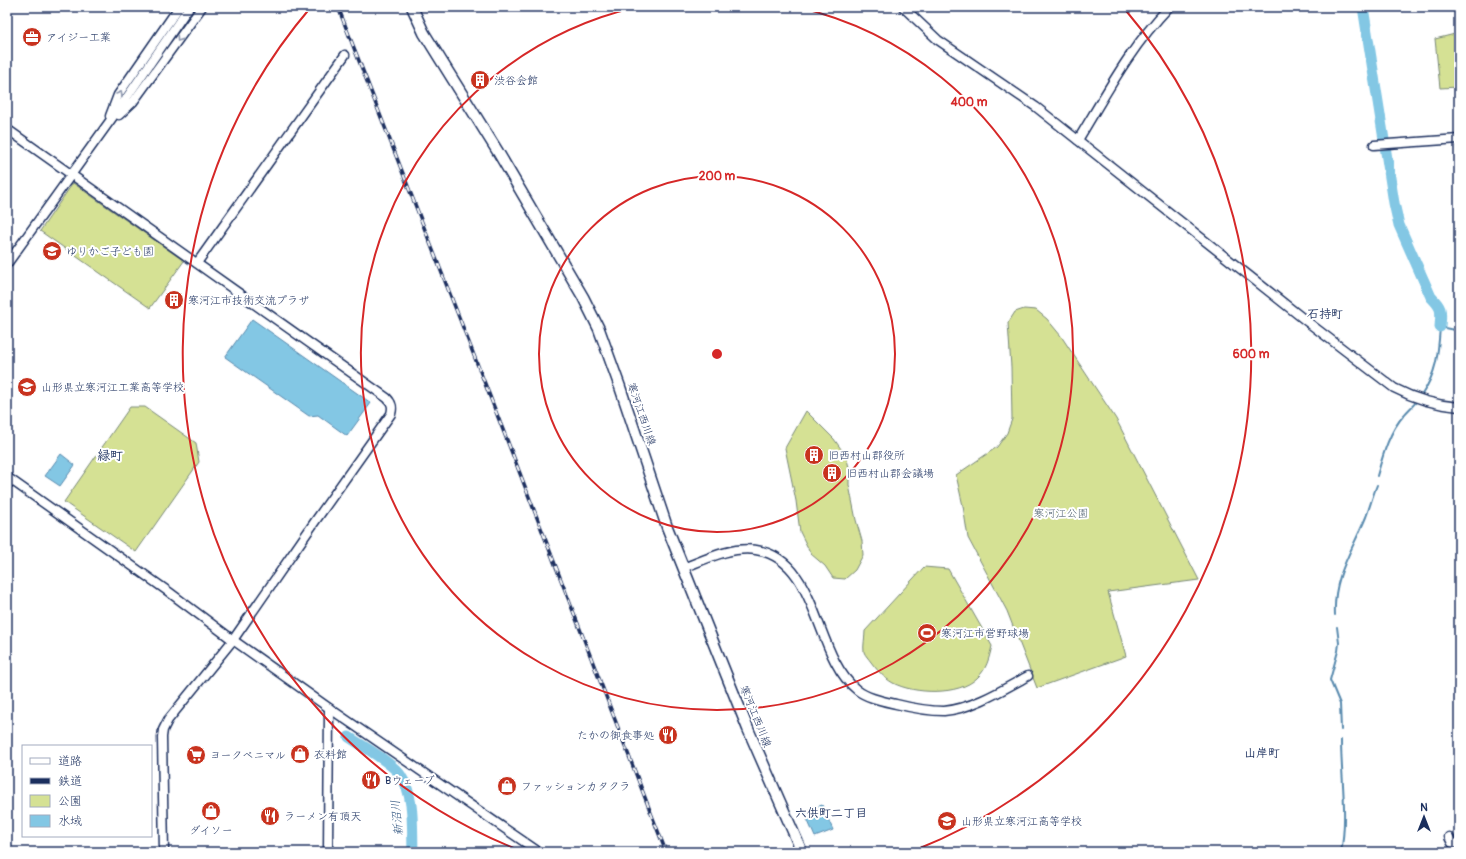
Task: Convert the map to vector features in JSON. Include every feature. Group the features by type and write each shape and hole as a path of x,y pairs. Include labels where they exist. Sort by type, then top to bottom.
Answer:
{"main road":[{"name":"寒河江西川線","path":"412,7 424,33 498,152 540,226 583,296 599,329 667,527 748,729 802,852"}],"street":[{"path":"104,130 118,96 179,7"},
{"path":"7,264 104,130 189,7"},
{"path":"104,130 133,102 202,7"},
{"path":"903,7 944,44 1036,107 1305,320 1394,388 1413,398 1425,402 1459,407"},
{"path":"1078,140 1124,62 1152,24 1169,7"},
{"path":"197,263 345,55"},
{"path":"7,129 392,402 393,408 391,414 233,640 168,720 163,730 162,770 164,852"},
{"path":"1374,144 1459,138"},
{"path":"7,478 169,592 233,640 329,708 539,852"},
{"path":"683,568 725,553 746,549 768,553 785,563 801,582 840,672 858,691 870,697 926,710 945,711 961,708 971,704 1028,676"},
{"path":"328,852 327,795 329,708"},
{"path":"1449,837 1452,843 1459,844"}],"green space":[{"path":"1459,33 1459,87 1440,88 1435,39"},
{"path":"73,183 184,261 150,308 40,231"},
{"name":"寒河江公園","path":"1024,309 1036,310 1047,319 1061,336 1116,419 1199,580 1108,592 1126,656 1037,688 1007,611 968,538 956,475 997,447 1007,433 1012,419 1008,323 1015,312"},
{"path":"130,407 145,407 196,443 199,462 136,552 64,502"},
{"path":"806,411 834,439 846,456 849,467 849,485 862,541 863,555 855,570 845,579 833,578 825,566 811,554 800,532 796,501 785,448"},
{"path":"924,567 948,569 992,646 987,663 980,675 969,684 959,688 924,691 902,687 893,683 878,671 864,652 865,631"}],"water":[{"path":"252,319 371,403 347,436 318,415 309,416 225,357"},
{"path":"61,454 75,465 60,486 45,476"},
{"path":"822,805 833,830 815,837 804,812"}],"waterway":[{"path":"1363,7 1394,203 1399,225 1431,297 1438,304 1441,314 1440,327"},
{"path":"1421,396 1434,371 1440,327 1459,331"},
{"path":"1377,476 1387,444 1394,429 1417,401"},
{"path":"1335,615 1335,601 1340,576 1366,517 1377,485"},
{"path":"1337,627 1339,643 1338,651 1330,680 1340,704 1341,730"},
{"name":"新沼川","path":"349,737 384,760 401,776 409,793 411,803 413,852"},
{"path":"1341,740 1344,824 1341,852"}],"railway":[{"path":"338,7 666,852"}],"place":[{"name":"アイジー工業","path":"32,37"},
{"name":"渋谷会館","path":"480,80"},
{"name":"ゆりかご子ども園","path":"52,251"},
{"name":"寒河江市技術交流プラザ","path":"174,300"},
{"name":"山形県立寒河江工業高等学校","path":"27,387"},
{"name":"旧西村山郡役所","path":"814,455"},
{"name":"旧西村山郡会議場","path":"832,473"},
{"name":"寒河江市営野球場","path":"927,633"},
{"name":"たかの御食事処","path":"668,735"},
{"name":"衣料館","path":"300,754"},
{"name":"ヨークベニマル","path":"196,755"},
{"name":"Bウェーブ","path":"371,780"},
{"name":"ファッションカタクラ","path":"507,786"},
{"name":"ダイソー","path":"211,811"},
{"name":"ラーメン有頂天","path":"270,816"},
{"name":"山形県立寒河江高等学校","path":"947,821"}],"district":[{"name":"石持町","path":"1325,314"},
{"name":"緑町","path":"110,455"},
{"name":"山岸町","path":"1262,753"},
{"name":"六供町二丁目","path":"831,813"}]}
